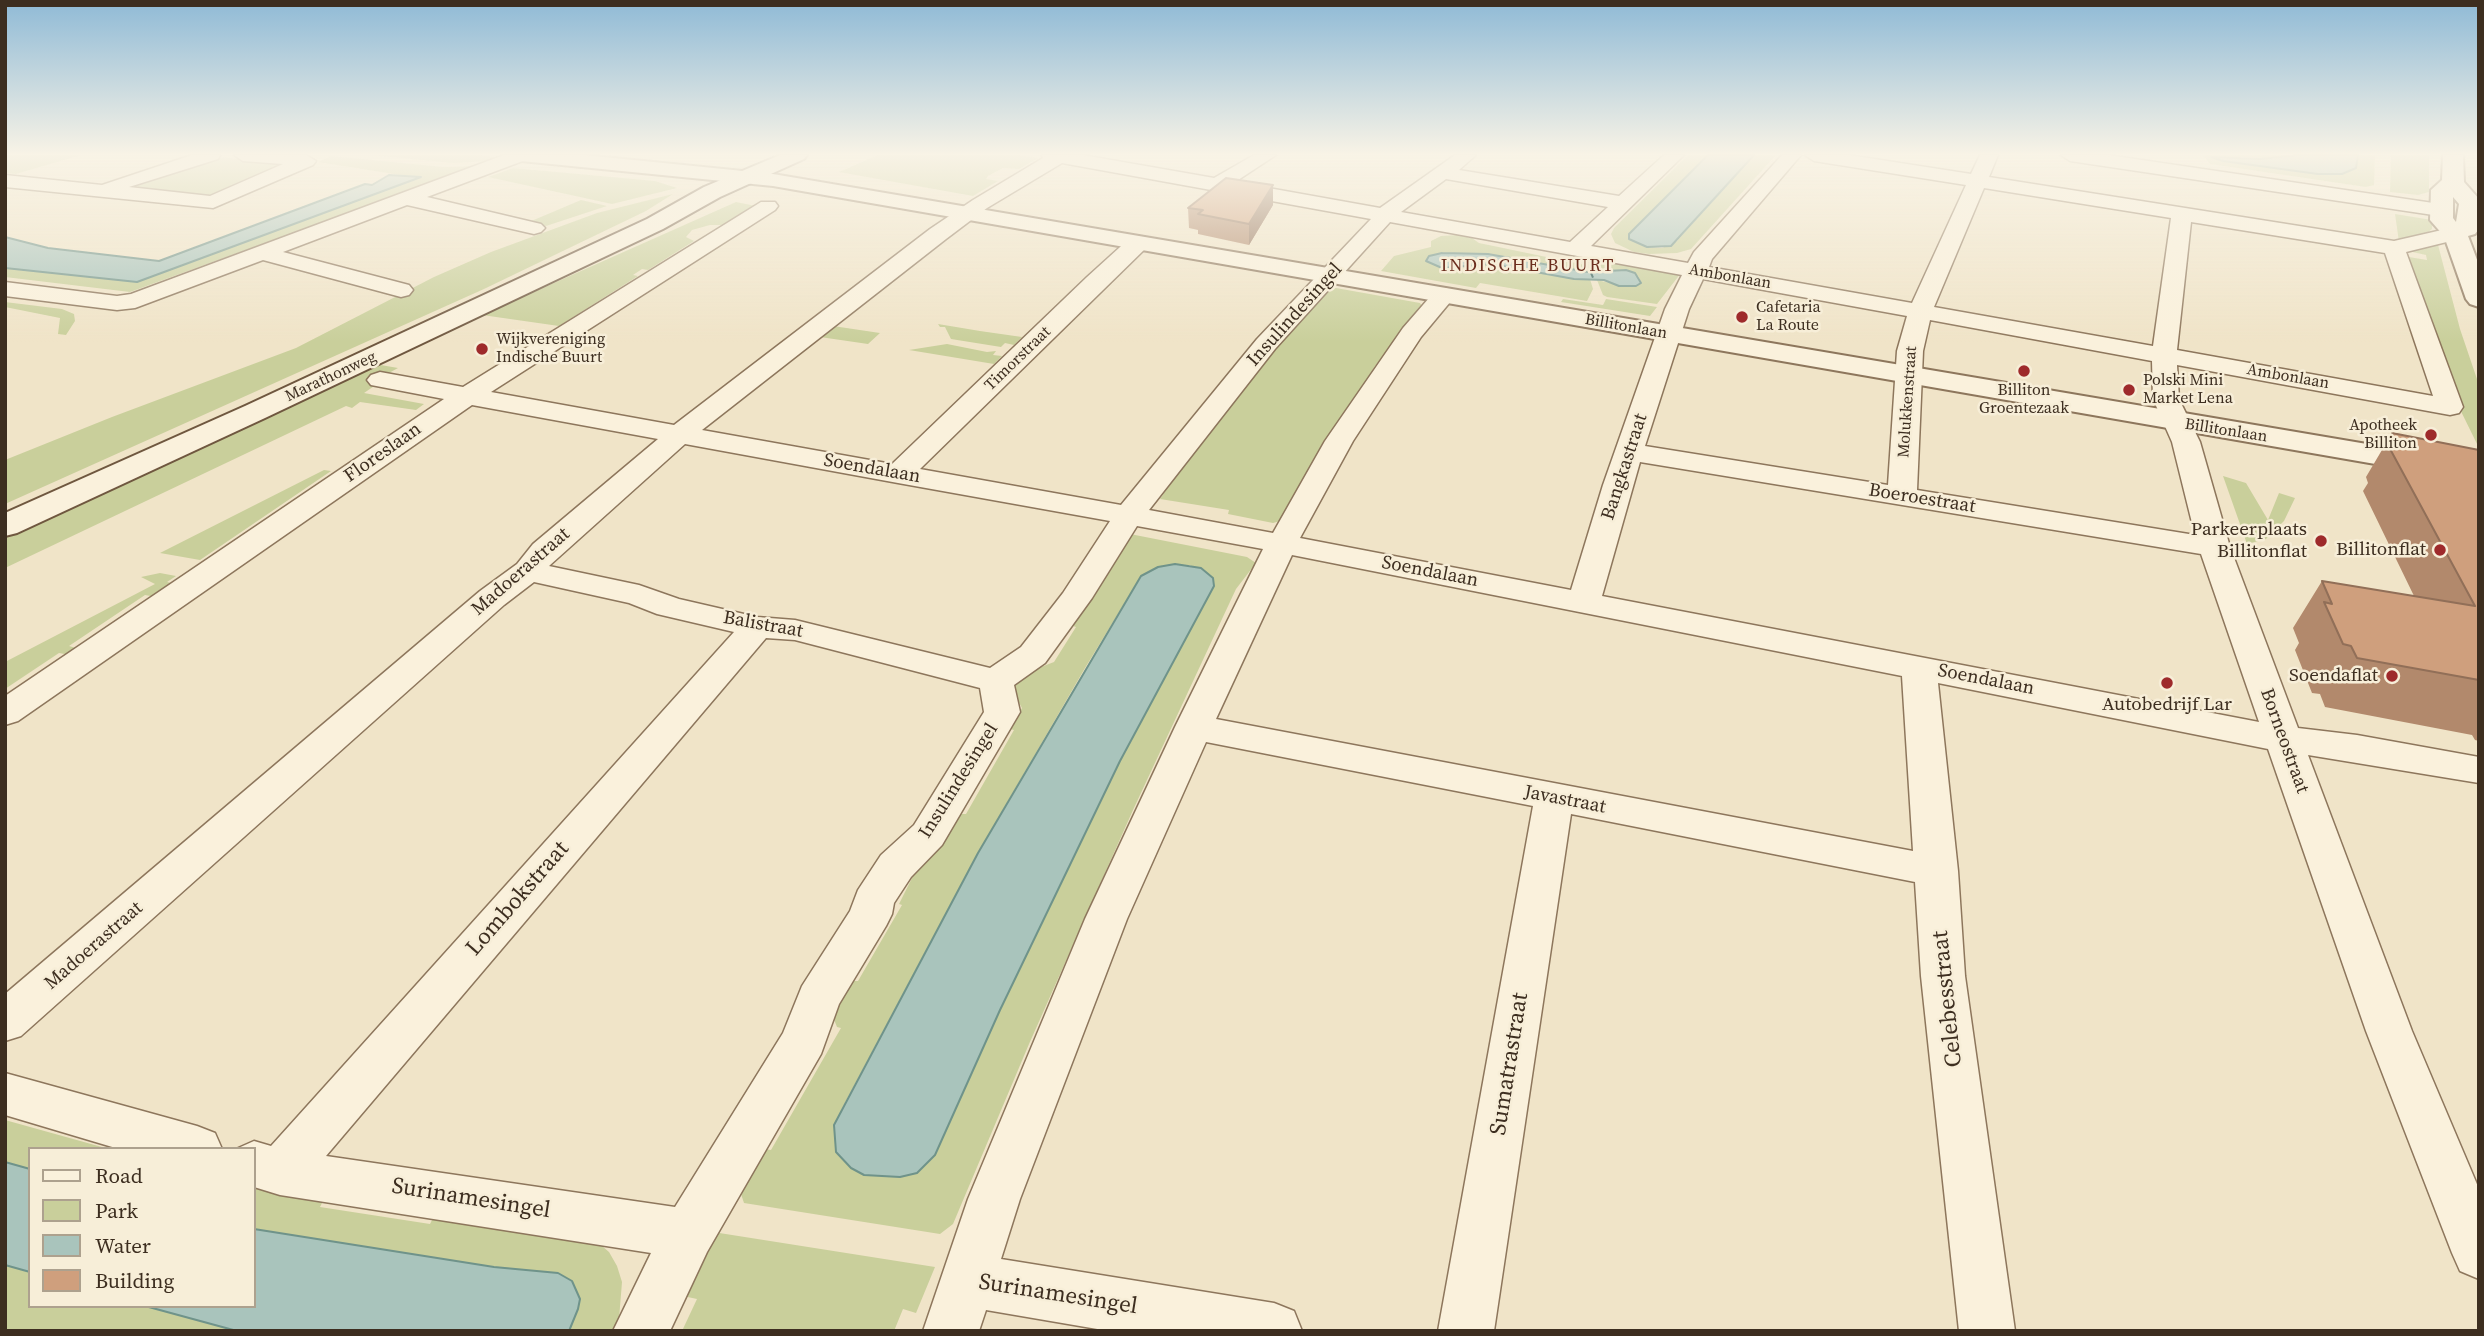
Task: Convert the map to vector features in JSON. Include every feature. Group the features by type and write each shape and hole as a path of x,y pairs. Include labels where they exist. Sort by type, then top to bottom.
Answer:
{"street":[{"path":"5,289 117,303 135,301 360,217"},
{"path":"488,217 534,228"},
{"name":"Marathonweg","path":"5,526 255,412 668,217"},
{"name":"Marathonweg","path":"655,224 677,217"},
{"name":"Floreslaan","path":"5,713 469,395 750,217"},
{"name":"Madoerastraat","path":"5,1022 492,598 528,571 544,551 680,434 963,217"},
{"name":"Billitonlaan","path":"988,217 2479,473"},
{"name":"Insulindesingel","path":"641,1331 688,1234 804,1040 818,999 871,914 873,901 896,866 928,835 1002,712 996,681 1032,655 1076,598 1129,515 1266,344 1376,229 1383,217"},
{"name":"Ambonlaan","path":"1404,217 2450,407 2394,248"},
{"path":"1576,248 1607,217"},
{"name":"Bangkastraat","path":"1584,602 1618,485 1668,334 1702,257 1737,217"},
{"name":"Molukkenstraat","path":"1902,496 1910,351 1920,311 1960,217"},
{"name":"Borneostraat","path":"2182,217 2164,355 2166,399 2186,442 2214,547 2389,1031 2479,1253"},
{"path":"2203,217 2394,248 2464,241"},
{"path":"2441,217 2441,220 2464,241"},
{"path":"2471,217 2464,241 2479,299"},
{"name":"Timorstraat","path":"898,474 1138,243"},
{"path":"264,254 401,290"},
{"path":"951,1331 993,1199 1106,919 1194,727 1282,543 1360,409 1412,333 1444,295"},
{"name":"Soendalaan","path":"380,380 1282,543 2283,739 2357,748 2479,770"},
{"name":"Boeroestraat","path":"1630,452 2214,547"},
{"name":"Balistraat","path":"528,571 757,627 796,630 996,681"},
{"name":"Lombokstraat","path":"267,1168 757,627"},
{"name":"Celebesstraat","path":"1919,667 1937,871 1943,976 1987,1331"},
{"name":"Javastraat","path":"1194,727 1937,871"},
{"name":"Sumatrastraat","path":"1466,1331 1555,798"},
{"path":"5,1094 190,1147"},
{"name":"Surinamesingel","path":"267,1168 688,1234"},
{"name":"Surinamesingel","path":"967,1280 1273,1331"}],"green space":[{"path":"312,217 336,217 130,292 5,277 5,268 137,282"},
{"path":"540,217 572,217 546,226 529,222"},
{"path":"585,217 633,217 484,289 5,504 5,460 296,348 434,277 491,252"},
{"path":"702,217 737,217 725,225 710,225 692,230 686,237 694,241 648,270 642,269 633,275 638,276 559,326 482,315"},
{"path":"1625,217 1660,217 1647,247 1662,248 1677,241 1698,217 1720,217 1691,249 1677,253 1634,252 1615,243 1611,234"},
{"path":"2395,217 2432,220 2432,229 2425,235 2399,242"},
{"path":"1441,236 1472,238 1479,243 1585,265 1587,272 1488,254 1442,253 1454,269 1491,264 1590,279 1593,289 1587,301 1480,283 1476,288 1381,271 1394,256 1431,247 1431,241"},
{"path":"2437,241 2460,329 2479,385 2479,448 2452,393 2418,293 2409,257 2427,260 2426,255 2408,251"},
{"path":"1612,260 1681,273 1657,304 1607,297 1603,295 1597,280 1614,284 1641,282 1638,276 1618,270 1595,272 1594,264"},
{"path":"1329,289 1420,303 1422,306 1375,366 1280,521 1273,523 1228,514 1229,510 1160,499 1213,423 1275,347"},
{"path":"1563,299 1603,305 1606,299 1657,307 1650,316 1561,302"},
{"path":"5,302 62,309 74,314 75,321 66,335 58,334 60,318 5,307"},
{"path":"938,324 1022,337 1014,345 1005,343 1001,347 951,339 945,327"},
{"path":"833,326 880,333 868,344 820,337"},
{"path":"947,344 987,352 996,351 993,355 1002,356 994,364 909,350"},
{"path":"375,364 398,368 376,380 380,382 364,393 424,404 416,410 360,402 352,408 346,406 5,568 5,533"},
{"path":"324,470 331,471 200,560 160,553"},
{"path":"2223,476 2246,483 2268,520 2279,493 2295,498 2284,521 2266,539 2247,544"},
{"path":"1130,534 1247,557 1256,563 1236,589 1133,810 953,1224 940,1234 744,1203 739,1188 765,1149 771,1150 841,1028 837,1027 827,1002 853,981 858,981 902,905 899,904 919,864 947,819 957,821 961,814 966,814 1014,730 1010,729 1022,708 1011,688 1018,676 1054,662 1076,627 1073,626","holes":["1166,565 1190,565 1214,586 1120,761 1000,1010 935,1155 841,1110 978,853 1141,576"]},
{"path":"160,573 176,576 167,582 176,584 156,597 145,595 69,646 79,649 70,655 59,653 5,689 5,662 155,584 141,577"},
{"path":"5,1120 102,1147 28,1147 28,1168 5,1162"},
{"path":"256,1187 323,1201 320,1207 430,1224 433,1218 595,1240 609,1252 622,1282 619,1319 614,1331 569,1331 580,1299 558,1273 494,1267 256,1229"},
{"path":"713,1232 935,1267 916,1313 903,1309 894,1331 682,1331 697,1299 683,1296"},
{"path":"5,1265 28,1271 28,1308 152,1308 237,1331 5,1331"}],"water":[{"path":"276,217 312,217 137,282 5,268 5,237 48,248 159,261"},
{"path":"1646,217 1697,217 1671,246 1647,247 1629,239 1629,234"},
{"path":"1442,253 1488,254 1588,272 1626,270 1635,273 1641,283 1636,286 1619,286 1604,280 1574,279 1492,264 1442,268 1426,261 1429,256"},
{"path":"1175,564 1201,568 1213,578 1214,586 1120,761 1000,1010 935,1155 917,1173 900,1177 864,1175 851,1168 836,1152 834,1125 978,853 1141,576 1158,567"},
{"path":"5,1162 28,1168 28,1271 5,1265"},
{"path":"256,1229 494,1267 558,1273 572,1281 580,1299 569,1331 237,1331 152,1308 256,1308"}],"building":[{"path":"1215,217 1253,217 1249,224"},
{"path":"2392,433 2479,450 2479,680 2357,658 2351,646 2343,644 2324,602 2332,604 2322,581 2475,606 2389,447 2397,448"}],"ferry route":[{"path":"1591,273 1594,280"}],"place":[{"name":"Cafetaria La Route","path":"1742,317"},
{"name":"Wijkvereniging Indische Buurt","path":"482,349"},
{"name":"Billiton Groentezaak","path":"2024,371"},
{"name":"Polski Mini Market Lena","path":"2129,390"},
{"name":"Apotheek Billiton","path":"2431,435"},
{"name":"Parkeerplaats Billitonflat","path":"2321,541"},
{"name":"Billitonflat","path":"2440,550"},
{"name":"Soendaflat","path":"2392,676"},
{"name":"Autobedrijf Lar","path":"2167,683"}],"district":[{"name":"INDISCHE BUURT","path":"1528,266"}]}
